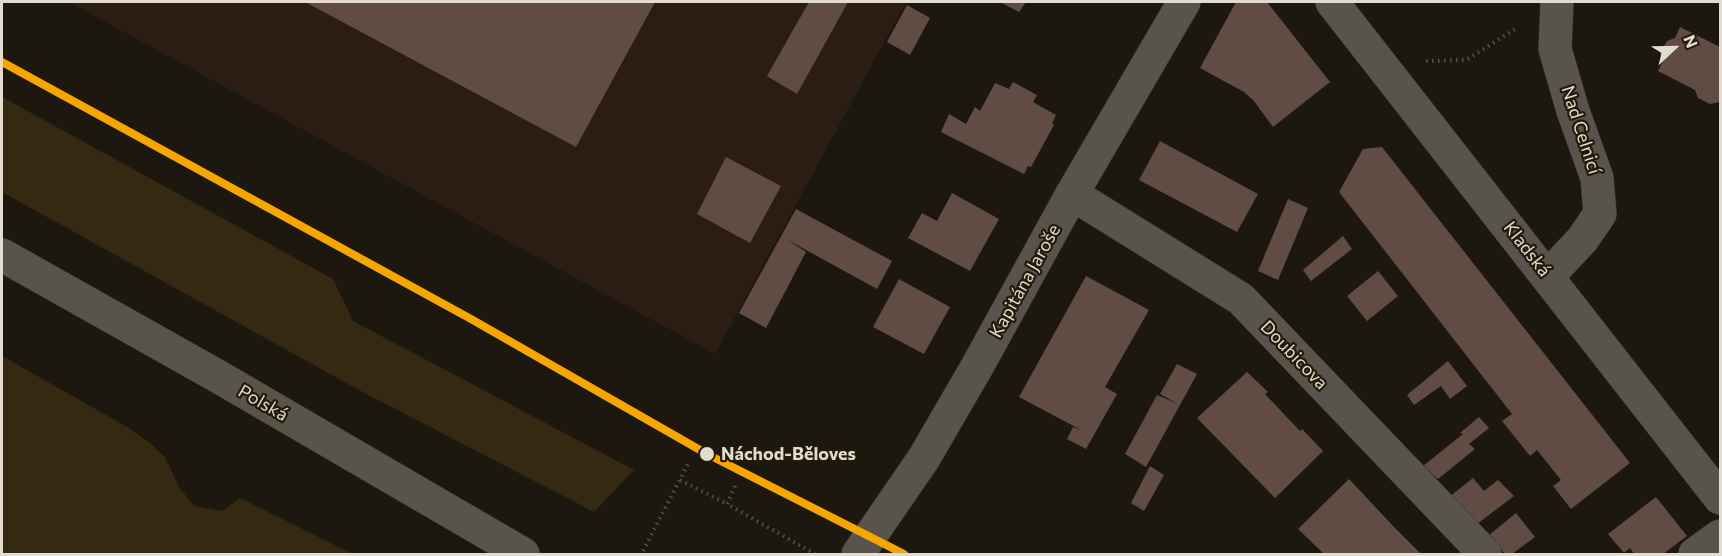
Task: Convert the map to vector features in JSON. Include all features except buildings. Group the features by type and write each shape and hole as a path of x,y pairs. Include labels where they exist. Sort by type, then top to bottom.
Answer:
{"main road":[{"name":"Polská","path":"2,255 219,377 523,555"}],"street":[{"name":"Kapitána Jaroše","path":"864,545 924,458 1072,194 1184,2"},
{"name":"Kladská","path":"1332,2 1720,498"},
{"name":"Nad Celnicí","path":"1548,276 1582,240 1600,214 1597,178 1573,111 1555,49 1556,2"},
{"name":"Doubicova","path":"1072,194 1241,299 1485,555"},
{"path":"1695,555 1720,536"}],"path":[{"path":"1379,62 1466,60 1556,2"},
{"path":"643,551 689,462"},
{"path":"681,480 815,555"},
{"path":"726,504 735,486"}],"shaded area":[{"path":"69,2 906,2 715,354"},
{"path":"2,97 333,279 353,321 634,470 594,512 359,390 2,192"},
{"path":"2,356 129,428 151,444 165,457 179,487 194,506 222,511 240,498 353,554 2,554"}],"transit line":[{"path":"2,62 471,319 707,454 904,554"}],"place":[{"name":"Náchod-Běloves","path":"707,454"}]}
